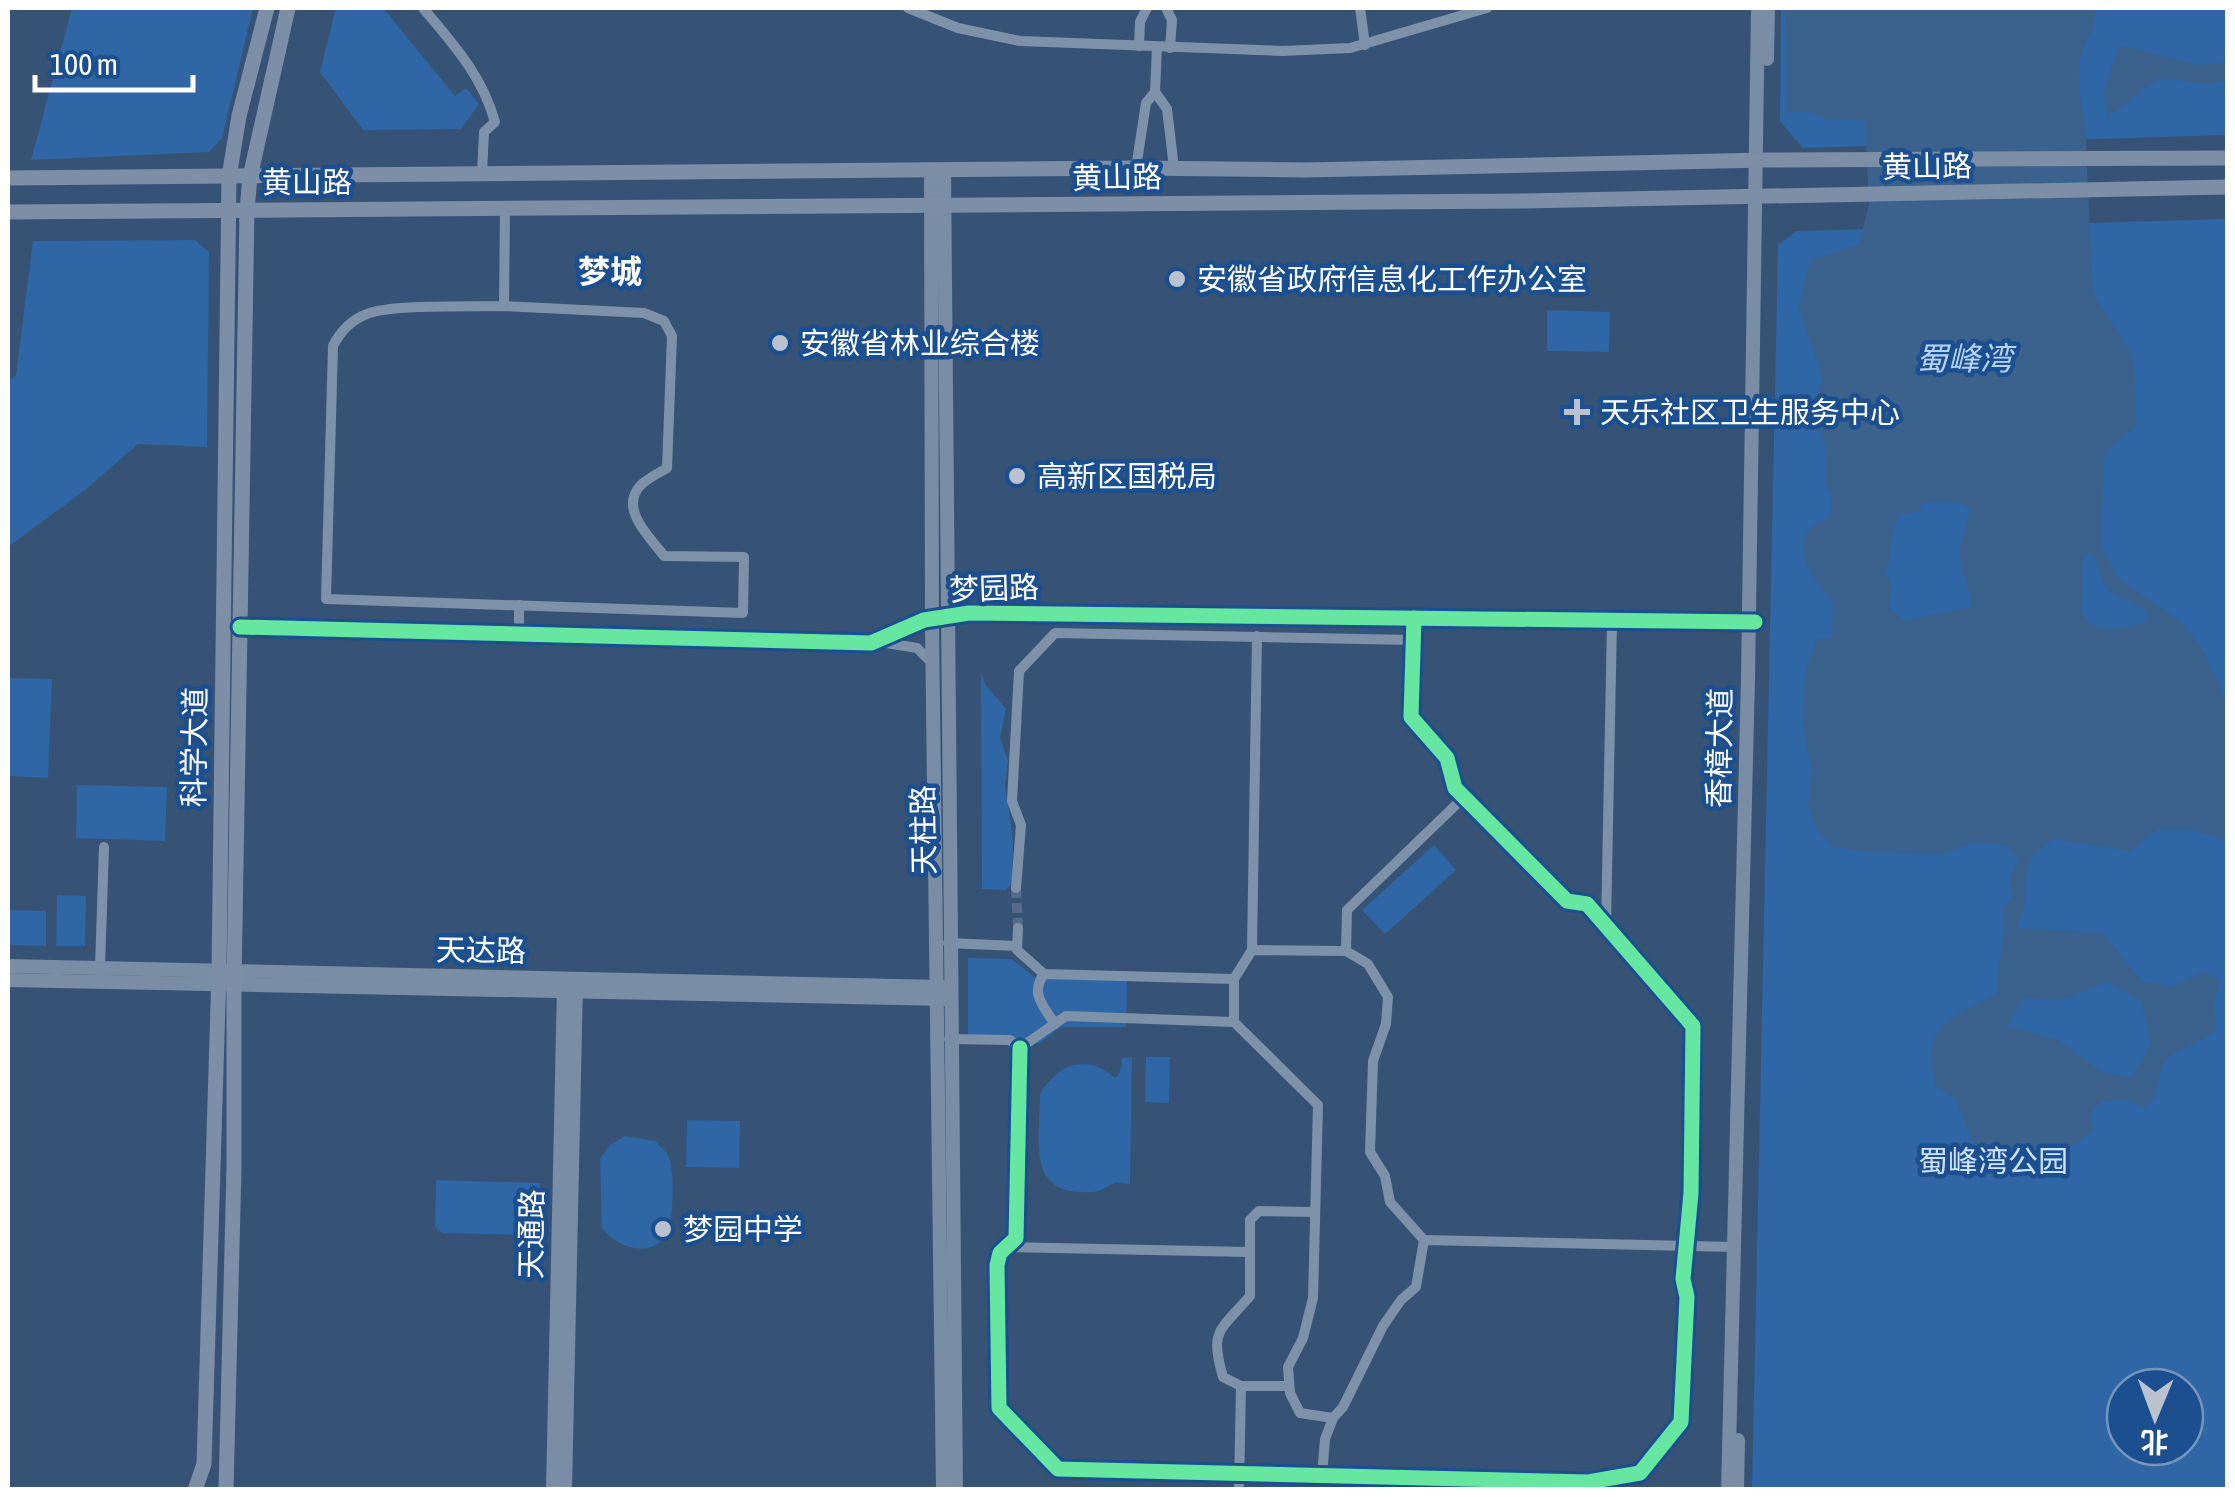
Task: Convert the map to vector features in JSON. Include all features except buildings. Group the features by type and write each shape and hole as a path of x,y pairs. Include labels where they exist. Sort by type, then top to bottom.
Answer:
{"main road":[{"name":"科学大道","path":"226,1490 234,1184 226,978 229,177 239,116 267,8"},
{"name":"科学大道","path":"195,1490 204,1464 226,978 240,628 250,177 288,8"},
{"name":"黄山路","path":"8,178 1136,168 1305,170 1760,161 2228,158"},
{"name":"黄山路","path":"8,212 1759,198 2228,186"}],"street":[{"path":"423,8 474,69 488,96 495,122 484,132 482,174"},
{"path":"908,8 958,28 1020,42 1282,51 1350,48 1486,8"},
{"path":"938,19 945,8"},
{"path":"1140,46 1140,22 1147,8"},
{"path":"1166,8 1172,20 1170,48"},
{"path":"1360,8 1364,44"},
{"name":"香樟大道","path":"1758,8 1760,161"},
{"name":"香樟大道","path":"1738,1490 1759,198 1768,8"},
{"path":"1136,168 1146,103 1155,92 1157,47"},
{"path":"1155,92 1167,109 1174,168"},
{"name":"天柱路","path":"938,170 940,616 953,943 945,993"},
{"path":"504,306 505,209"},
{"path":"504,306 644,313 664,322 672,336 667,468 639,486 632,512 664,556 744,557 743,612 326,599 333,346 339,334 346,325 370,312 504,306"},
{"path":"519,605 519,634"},
{"name":"天柱路","path":"940,616 932,664 936,942 945,993 956,1490"},
{"name":"梦园路","path":"240,628 879,642 940,616 1752,622"},
{"path":"1019,1085 1016,1238 1000,1253 997,1264 999,1408 1058,1470 1588,1482 1640,1473 1681,1422 1687,1297 1683,1279 1691,1193 1693,1026 1587,904 1567,901 1455,788 1446,758 1412,717 1414,618"},
{"path":"1606,927 1612,620"},
{"name":"香樟大道","path":"1728,1490 1752,622"},
{"path":"1016,888 1021,825 1012,802 1019,671 1055,633 1413,640"},
{"path":"1234,1022 1234,979 1252,950 1257,636"},
{"path":"879,642 899,642 917,648 932,664"},
{"path":"1346,951 1347,910 1464,797"},
{"path":"100,968 104,847"},
{"path":"1017,946 1018,928"},
{"path":"936,942 1017,946 1044,974 1234,979"},
{"path":"1252,950 1346,951 1368,964 1388,997 1386,1024 1373,1061 1370,1152 1384,1176 1390,1202 1424,1240 1734,1248"},
{"name":"天达路","path":"8,966 100,968 226,978"},
{"path":"1044,974 1036,993 1055,1024"},
{"name":"天达路","path":"8,980 226,978 945,993"},
{"name":"天通路","path":"553,1490 570,986"},
{"name":"天通路","path":"565,1490 570,986"},
{"path":"946,1039 1010,1040 1020,1054 1066,1016 1234,1022 1318,1105 1313,1298 1303,1338 1288,1367 1290,1393 1300,1413 1332,1418"},
{"name":"天柱路","path":"942,1490 946,1039"},
{"path":"1289,1386 1241,1386 1223,1378 1214,1346 1220,1330 1250,1296 1250,1220 1259,1210 1315,1212"},
{"path":"1322,1476 1325,1439 1332,1418 1343,1408 1383,1326 1401,1300 1416,1287 1424,1240"},
{"path":"1006,1247 1250,1252"},
{"path":"1239,1490 1241,1386"}],"green space":[{"path":"72,8 253,8 222,138 209,152 31,160"},
{"path":"336,8 383,8 455,96 466,88 479,104 461,129 363,130 320,72"},
{"path":"1781,8 2227,8 2227,135 1803,148 1780,122"},
{"name":"蜀峰湾公园","path":"2227,219 2227,1489 1752,1490 1778,245 1797,231"},
{"path":"195,240 209,252 207,447 138,444 85,490 8,547 8,382 16,375 33,241"},
{"path":"1547,310 1610,312 1609,352 1547,351"},
{"path":"981,671 985,684 1006,709 1000,738 1008,761 1005,785 1013,841 1012,883 1006,890 982,889"},
{"path":"8,678 52,679 48,778 8,776"},
{"path":"77,785 167,787 165,841 76,838"},
{"path":"1434,845 1456,870 1385,934 1362,910"},
{"path":"57,895 86,896 85,946 56,946"},
{"path":"8,910 46,911 46,946 8,945"},
{"path":"968,958 1011,959 1036,978 1127,980 1126,1027 1061,1027 1040,1043 980,1042 968,1036"},
{"path":"1132,1057 1130,1184 1115,1183 1093,1192 1071,1191 1056,1185 1046,1176 1041,1162 1040,1094 1064,1069 1084,1064 1115,1078 1120,1073 1122,1058"},
{"path":"1146,1057 1170,1057 1169,1103 1145,1102"},
{"path":"687,1120 740,1121 739,1168 686,1167"},
{"path":"625,1136 655,1141 670,1160 670,1224 665,1236 649,1248 628,1247 602,1228 600,1159 610,1145"},
{"path":"436,1180 540,1183 538,1235 442,1233 435,1227"}],"water":[{"name":"蜀峰湾","path":"1786,8 2095,8 2079,76 2093,294 2134,358 2136,425 2104,455 2101,546 2118,578 2183,624 2204,652 2227,703 2228,837 2220,839 2191,830 2156,830 2131,851 2053,839 2030,861 2017,928 2103,933 2141,981 2171,987 2204,972 2219,980 2214,1006 2216,1030 2168,1059 2155,1097 2144,1107 2127,1100 2102,1101 2091,1111 2092,1131 2072,1146 2014,1151 1980,1147 1972,1140 1956,1099 1936,1086 1932,1066 1932,1050 1943,1026 1997,994 2003,910 2013,897 2009,880 2019,858 2005,845 1970,843 1942,854 1866,852 1832,846 1818,831 1808,808 1812,770 1803,727 1805,671 1817,639 1832,638 1833,602 1804,556 1807,534 1831,516 1831,492 1826,487 1825,447 1811,406 1823,379 1799,308 1810,261 1859,244 1869,204 1865,120 1787,112","holes":["1933,501 1960,503 1969,508 1960,550 1971,607 1903,621 1889,608 1892,587 1886,572 1894,529 1899,515 1921,511 1919,506","2086,554 2092,555 2106,587 2145,610 2145,623 2110,629 2087,620 2082,613","2106,982 2141,1000 2151,1045 2131,1078 2099,1071 2058,1040 2007,1026 2024,998 2065,999"]},
{"path":"2120,45 2196,65 2227,63 2227,80 2208,84 2159,78 2107,117 2104,88"}],"tunnel":[{"path":"1016,888 1018,928"},
{"path":"1019,1061 1019,1085"}],"cycle path":[{"path":"240,627 871,643 924,620 969,613 1755,622"},
{"path":"1020,1048 1016,1238 1000,1253 997,1265 999,1408 1058,1469 1588,1482 1640,1473 1681,1422 1687,1297 1683,1279 1691,1193 1693,1026 1587,904 1567,901 1455,788 1447,758 1411,717 1414,618"}],"place":[{"name":"安徽省政府信息化工作办公室","path":"1177,279"},
{"name":"安徽省林业综合楼","path":"780,343"},
{"name":"天乐社区卫生服务中心","path":"1577,412"},
{"name":"高新区国税局","path":"1017,476"},
{"name":"梦园中学","path":"663,1229"}],"district":[{"name":"梦城","path":"610,271"}]}
